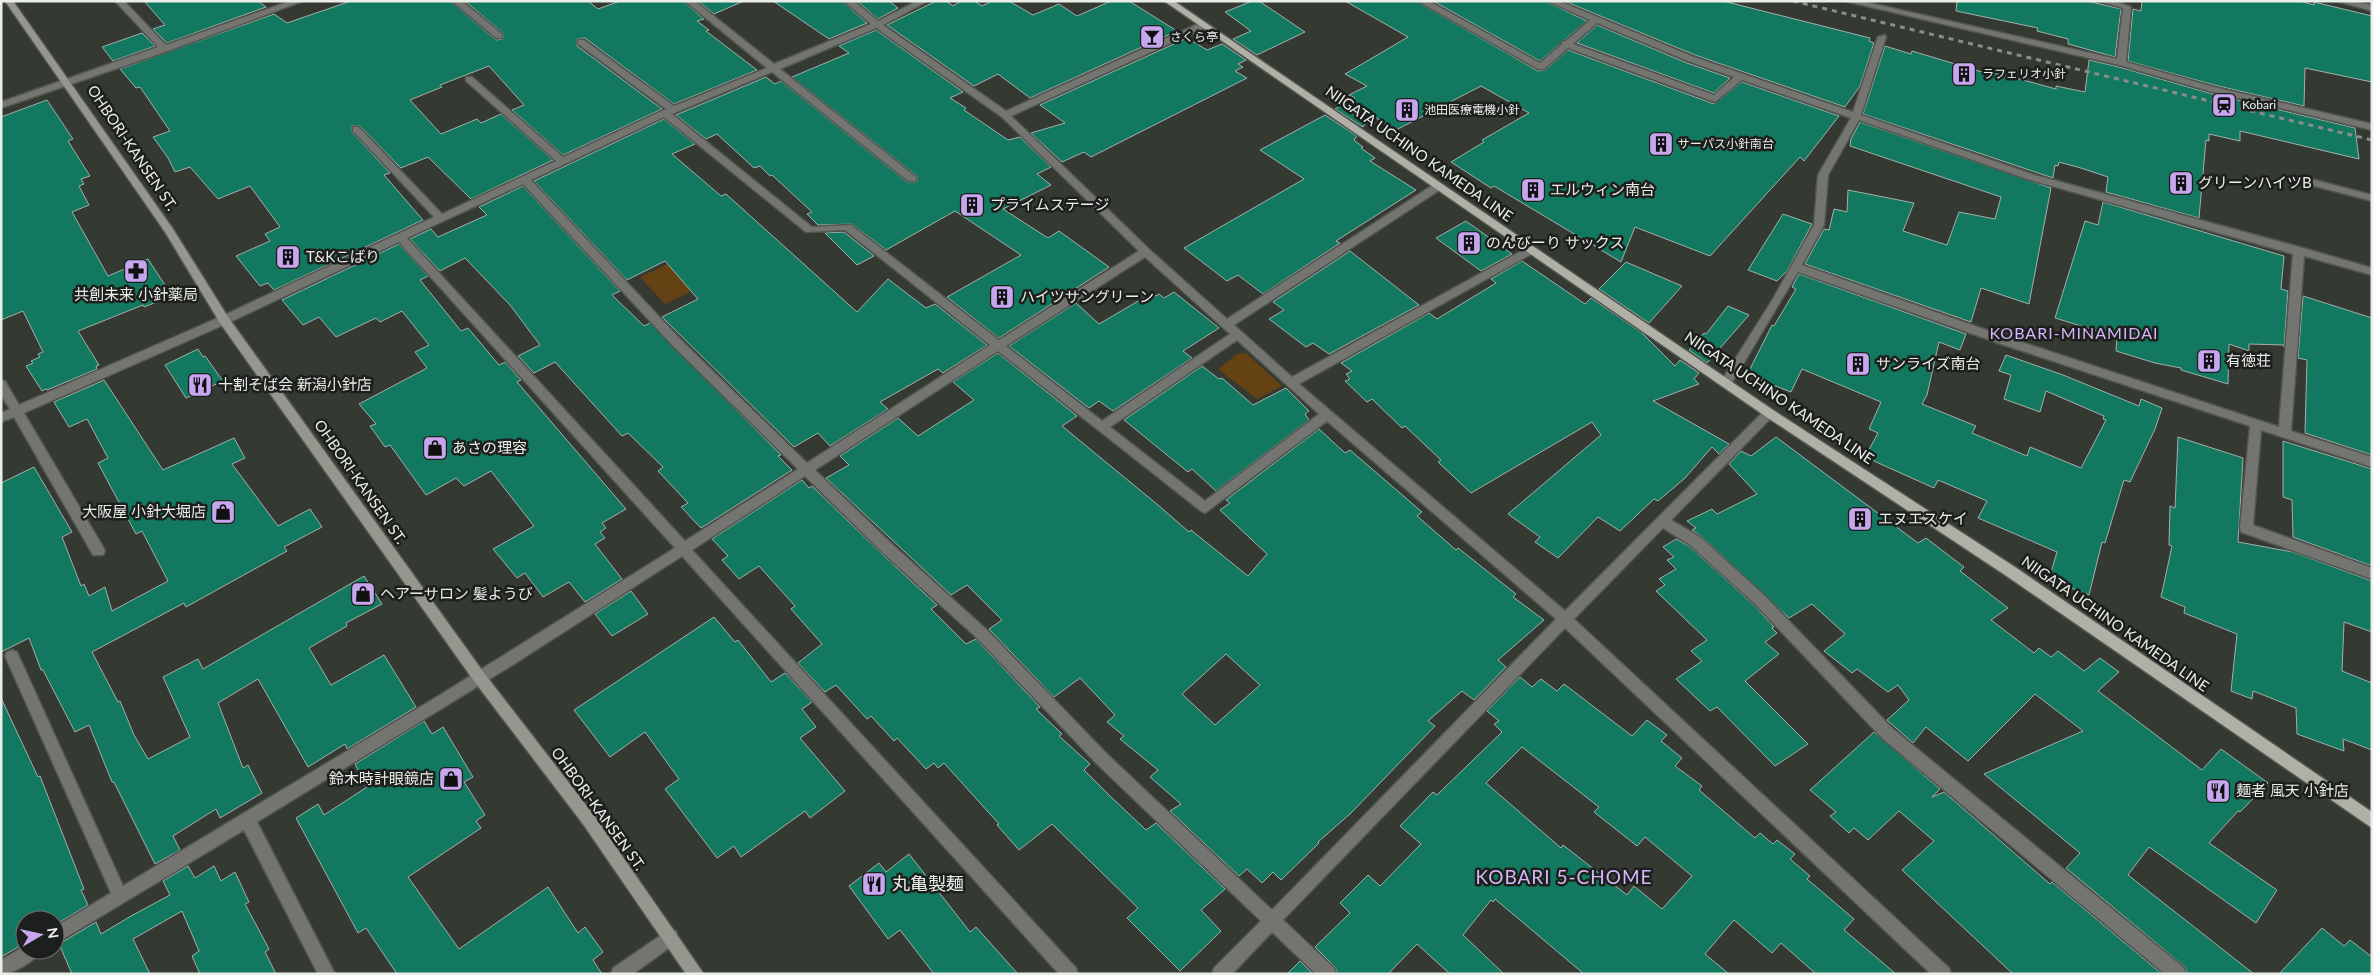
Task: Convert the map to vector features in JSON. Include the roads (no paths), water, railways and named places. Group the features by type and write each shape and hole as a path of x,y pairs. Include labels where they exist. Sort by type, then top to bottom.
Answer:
{"main road":[{"name":"NIIGATA UCHINO KAMEDA LINE","path":"1168,1 1769,413 2010,571 2372,821"}],"street":[{"name":"OHBORI-KANSEN ST.","path":"9,1 169,231 224,320 479,677 588,819 696,974"},
{"path":"119,1 165,49"},
{"path":"1,106 165,49 280,4 299,1"},
{"path":"456,1 499,36"},
{"path":"689,1 912,179"},
{"path":"848,1 878,25 1005,115 1146,252 1291,383 1564,619 1943,974"},
{"path":"1,418 224,320 669,112 878,25 924,1"},
{"path":"1422,1 1541,67 1565,44 1595,21"},
{"path":"1551,1 1595,21 1741,76 2032,177 2299,250 2372,272"},
{"path":"1849,1 2121,63 2212,88 2372,127"},
{"path":"1890,11 1894,1"},
{"path":"2103,1 2126,7 2121,63"},
{"path":"2341,1 2372,8"},
{"path":"1005,115 1203,25"},
{"path":"1726,383 1819,225 1823,175 1856,117 1882,37"},
{"path":"581,42 669,112 810,230 847,227 1205,508 1327,414"},
{"path":"1565,44 1714,99 1741,76"},
{"path":"469,79 562,161"},
{"path":"356,129 440,218"},
{"path":"524,179 677,342 888,550 982,634 1102,759 1328,974"},
{"path":"2311,182 2372,198"},
{"path":"1227,324 1437,187"},
{"path":"400,237 1070,974"},
{"path":"1291,383 1531,250"},
{"path":"2286,433 2299,250"},
{"path":"65,930 479,677 808,470 998,345 1146,252"},
{"path":"1796,267 2005,341 2372,462"},
{"path":"1102,427 1238,334"},
{"path":"1,384 98,551"},
{"path":"1220,974 1564,619 1769,413"},
{"path":"2256,423 2246,528 2372,574"},
{"path":"1662,521 1695,541 1760,600 1888,734 2178,974"},
{"path":"12,656 120,896"},
{"path":"247,819 327,974"},
{"path":"619,974 670,937"},
{"path":"1,969 16,960"}],"railway":[{"path":"1793,1 2372,140"}],"place":[{"name":"さくら亭","path":"1152,37"},
{"name":"ラフェリオ小針","path":"1964,74"},
{"name":"Kobari","path":"2224,105"},
{"name":"池田医療電機小針","path":"1407,110"},
{"name":"サーパス小針南台","path":"1661,144"},
{"name":"グリーンハイツB","path":"2181,183"},
{"name":"エルウィン南台","path":"1533,190"},
{"name":"プライムステージ","path":"972,205"},
{"name":"のんびーり サックス","path":"1469,243"},
{"name":"T&Kこばり","path":"288,257"},
{"name":"共創未来 小針薬局","path":"136,271"},
{"name":"ハイツサングリーン","path":"1002,297"},
{"name":"有徳荘","path":"2209,361"},
{"name":"サンライズ南台","path":"1858,364"},
{"name":"十割そば会 新潟小針店","path":"200,385"},
{"name":"あさの理容","path":"435,448"},
{"name":"大阪屋 小針大堀店","path":"223,512"},
{"name":"エヌエスケイ","path":"1860,519"},
{"name":"ヘアーサロン 髪ようび","path":"363,594"},
{"name":"鈴木時計眼鏡店","path":"451,779"},
{"name":"麺者 風天 小針店","path":"2218,791"},
{"name":"丸亀製麺","path":"874,884"}],"district":[{"name":"KOBARI-MINAMIDAI","path":"2074,333"},
{"name":"KOBARI 5-CHOME","path":"1564,877"}]}
